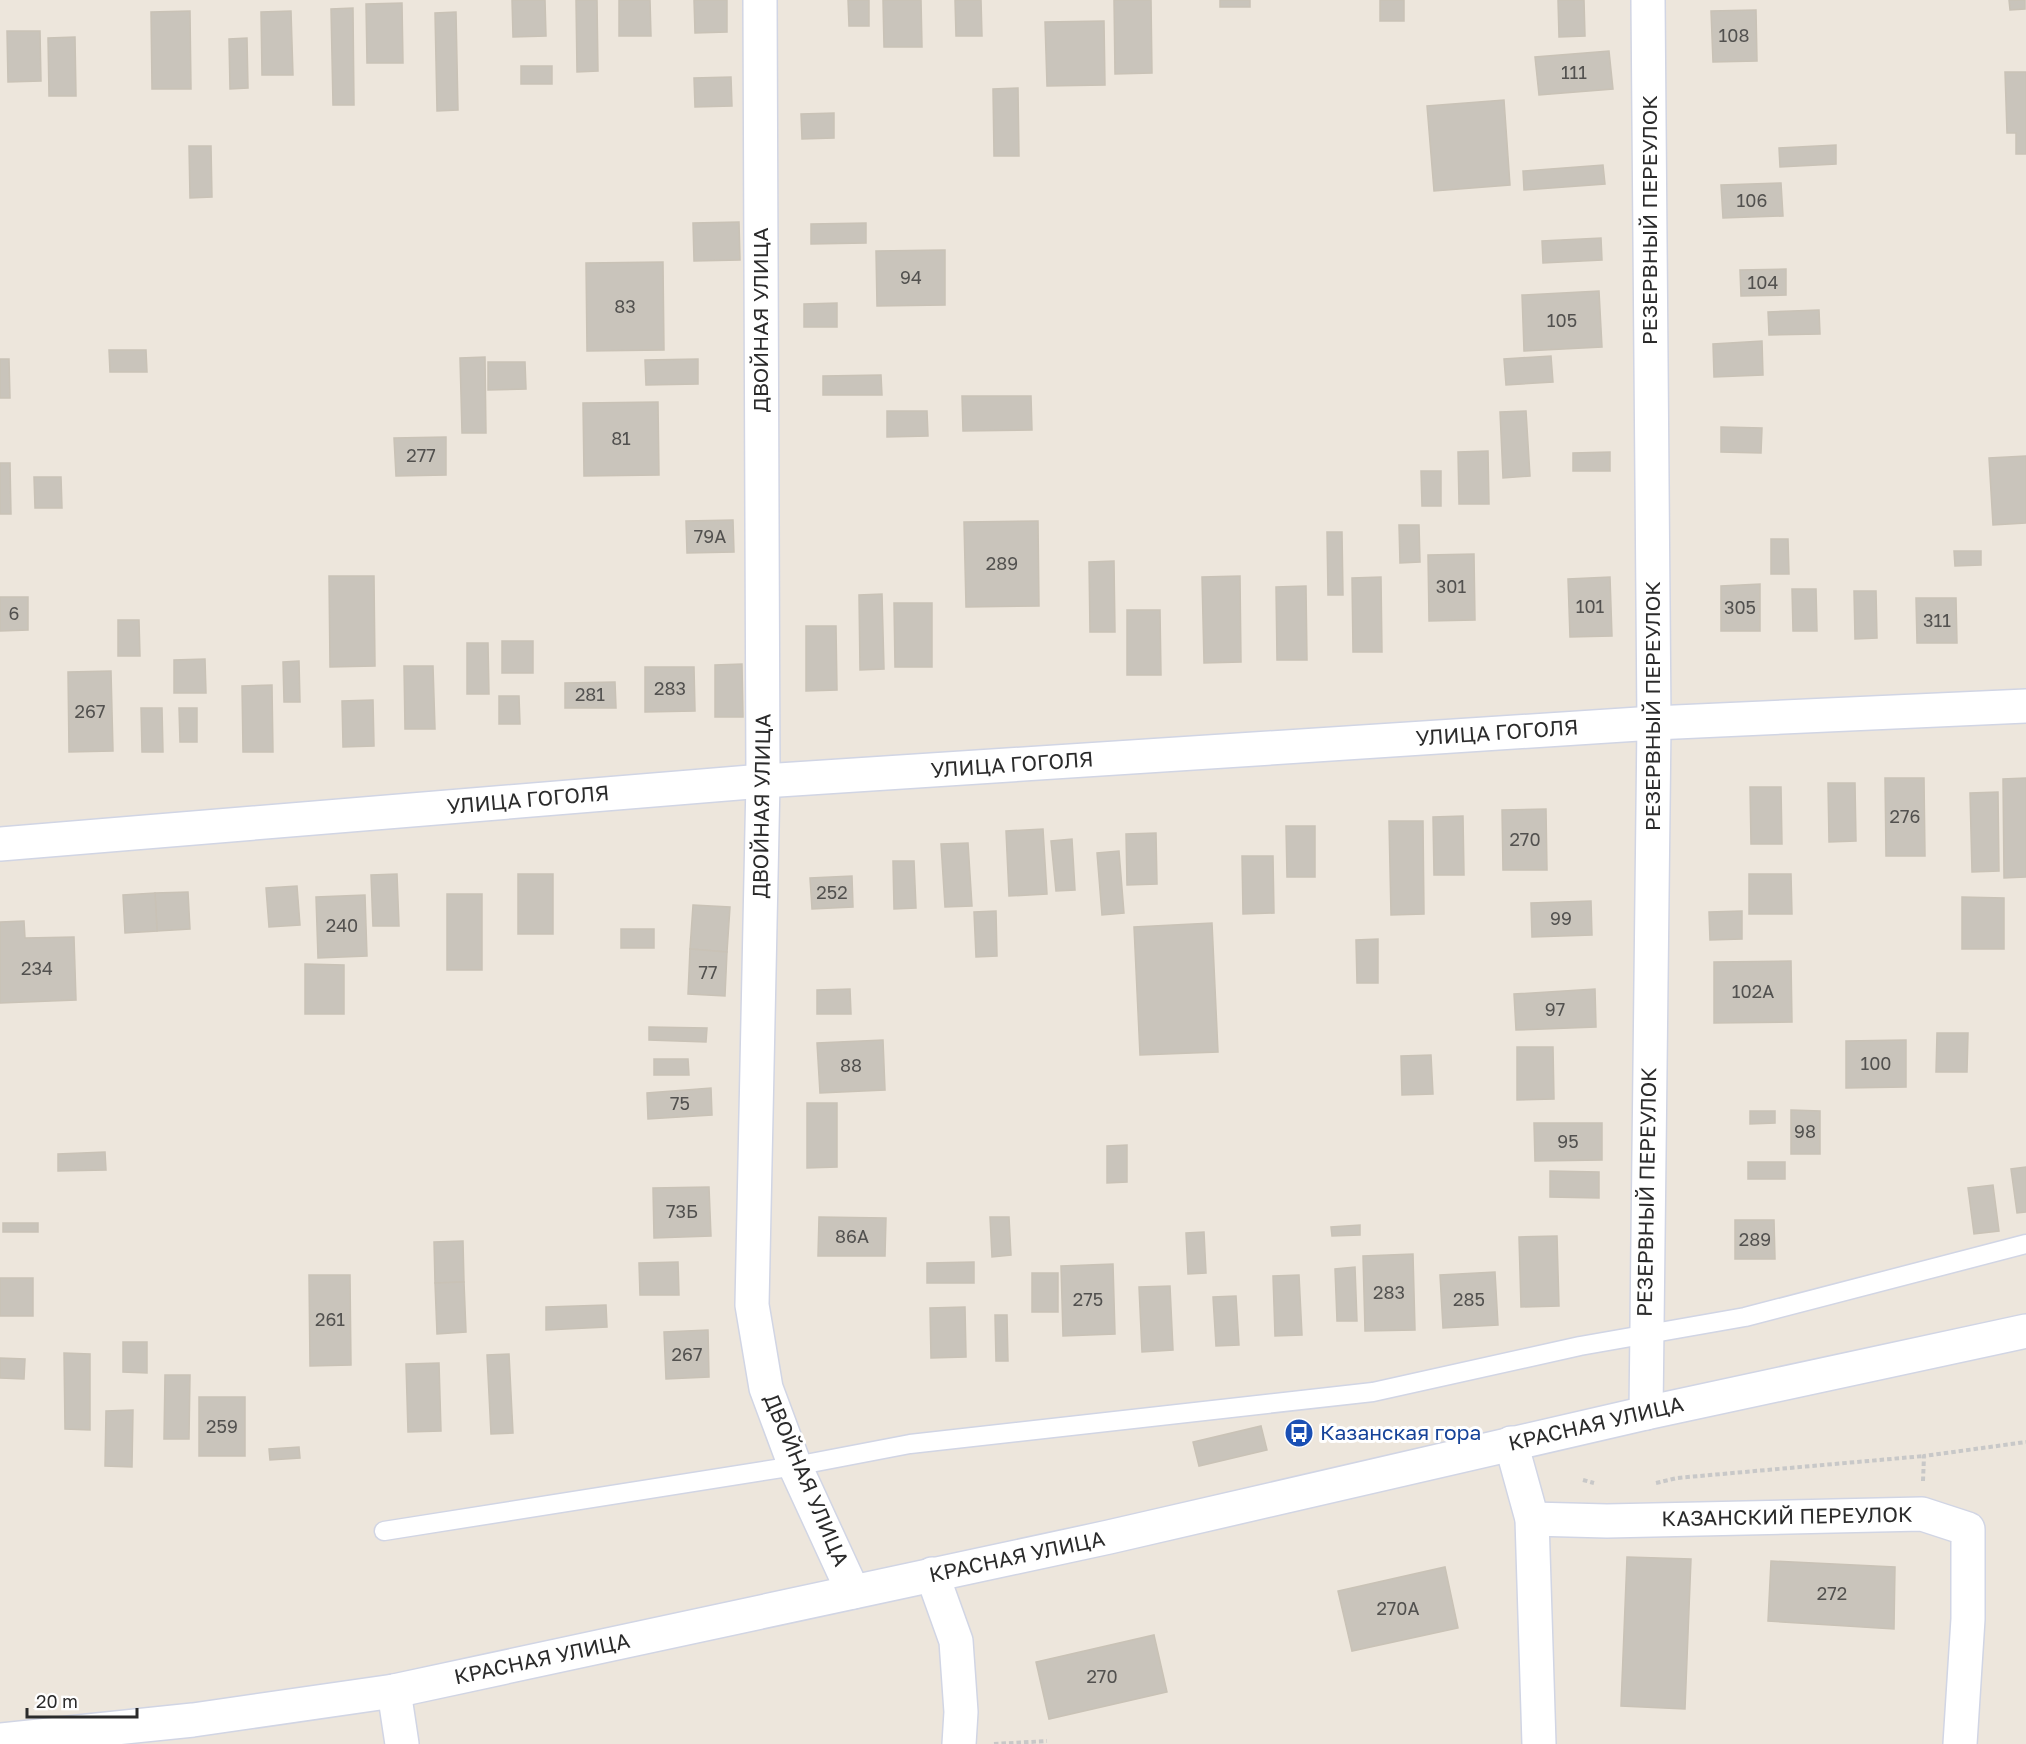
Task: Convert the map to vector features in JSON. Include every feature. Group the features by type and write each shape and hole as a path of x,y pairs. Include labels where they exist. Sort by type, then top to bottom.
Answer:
{"street":[{"name":"ДВОЙНАЯ УЛИЦА","path":"760,0 763,781 752,1305 766,1388 795,1466 854,1592"},
{"name":"РЕЗЕРВНЫЙ ПЕРЕУЛОК","path":"1646,1413 1654,723 1648,0"},
{"name":"УЛИЦА ГОГОЛЯ","path":"0,844 763,781 1654,723 2026,706"},
{"name":"КРАСНАЯ УЛИЦА","path":"0,1740 193,1719 394,1691 1109,1537 1511,1443 2026,1331"},
{"path":"1511,1443 1532,1519 1539,1744"},
{"name":"КАЗАНСКИЙ ПЕРЕУЛОК","path":"1532,1519 1619,1521 1922,1514 1968,1529 1968,1620 1960,1744"},
{"path":"932,1574 956,1641 961,1712 959,1744"},
{"path":"394,1691 402,1744"}],"lane":[{"path":"384,1531 795,1466 910,1444 1373,1392 1646,1333 1745,1317 2026,1244"}],"path":[{"path":"1647,1485 1677,1478 1924,1456 2026,1442"},
{"path":"1922,1514 1924,1456"},
{"path":"1583,1480 1600,1486"},
{"path":"984,1744 1047,1742"}],"building":[{"path":"512,0 545,0 546,36 513,37"},
{"path":"576,0 597,0 598,71 577,72"},
{"path":"619,0 650,0 651,36 619,36"},
{"path":"694,0 727,0 727,32 695,33"},
{"path":"848,0 869,0 869,26 849,26"},
{"path":"883,0 921,0 922,47 884,47"},
{"path":"955,0 981,0 982,36 956,36"},
{"path":"1114,0 1151,0 1152,73 1115,74"},
{"path":"1220,0 1250,0 1250,7 1220,7"},
{"path":"1380,0 1404,0 1404,21 1380,21"},
{"path":"1558,0 1584,0 1585,36 1559,37"},
{"path":"2009,0 2025,0 2025,9 2010,10"},
{"path":"402,3 403,63 367,63 366,4"},
{"path":"353,8 354,105 333,105 331,9"},
{"path":"1756,10 1757,61 1713,62 1711,11"},
{"path":"190,11 191,89 152,89 151,12"},
{"path":"291,11 293,75 262,75 261,12"},
{"path":"456,12 458,110 437,111 435,13"},
{"path":"1104,21 1105,85 1047,86 1045,22"},
{"path":"7,31 40,31 41,81 8,82"},
{"path":"75,37 76,96 49,96 48,38"},
{"path":"247,38 248,88 230,89 229,39"},
{"path":"1609,51 1613,89 1539,95 1535,57"},
{"path":"521,66 552,66 552,84 521,84"},
{"path":"2005,72 2026,72 2026,154 2016,154 2016,133 2007,133"},
{"path":"731,77 732,106 695,107 694,78"},
{"path":"1018,88 1019,156 994,156 993,89"},
{"path":"1504,100 1510,185 1434,191 1427,106"},
{"path":"834,113 834,138 802,139 801,114"},
{"path":"1836,145 1836,164 1780,167 1779,148"},
{"path":"189,146 211,146 212,197 190,198"},
{"path":"1603,165 1605,184 1524,190 1523,171"},
{"path":"1781,183 1783,216 1723,218 1721,185"},
{"path":"739,222 740,260 694,261 693,223"},
{"path":"866,223 866,243 811,244 811,224"},
{"path":"1601,238 1602,260 1543,263 1542,241"},
{"path":"945,250 945,305 877,306 876,251"},
{"path":"663,262 664,350 587,351 586,263"},
{"path":"1786,269 1786,295 1741,296 1740,270"},
{"path":"1599,291 1602,347 1524,351 1522,295"},
{"path":"837,303 837,327 804,327 804,304"},
{"path":"1819,310 1820,334 1769,335 1768,312"},
{"path":"1762,341 1763,375 1714,377 1713,344"},
{"path":"109,350 146,350 147,372 110,372"},
{"path":"1551,356 1553,382 1506,385 1504,359"},
{"path":"485,357 486,433 462,433 460,358"},
{"path":"0,359 9,359 10,398 0,398"},
{"path":"698,359 698,384 646,385 645,360"},
{"path":"488,362 525,362 526,389 488,390"},
{"path":"881,375 882,395 823,395 823,376"},
{"path":"962,396 1031,396 1032,430 963,431"},
{"path":"658,402 659,475 584,476 583,403"},
{"path":"887,411 927,411 928,436 887,437"},
{"path":"1526,411 1530,476 1503,478 1500,412"},
{"path":"1721,427 1762,428 1761,453 1721,452"},
{"path":"446,437 446,475 396,476 394,438"},
{"path":"1488,451 1489,504 1459,504 1458,452"},
{"path":"1610,452 1610,471 1573,471 1573,453"},
{"path":"2026,456 2026,523 1993,525 1989,458"},
{"path":"0,463 10,463 11,514 0,514"},
{"path":"1421,471 1441,471 1441,506 1422,506"},
{"path":"34,477 61,477 62,508 35,508"},
{"path":"733,520 734,552 687,553 686,521"},
{"path":"1038,521 1039,606 966,607 964,522"},
{"path":"1399,525 1419,525 1420,562 1400,563"},
{"path":"1327,532 1342,532 1343,595 1328,595"},
{"path":"1771,539 1788,539 1789,574 1771,574"},
{"path":"1954,551 1981,551 1981,565 1955,566"},
{"path":"1474,554 1475,620 1429,621 1428,555"},
{"path":"1114,561 1115,632 1090,632 1089,562"},
{"path":"329,576 374,576 375,666 330,667"},
{"path":"1240,576 1241,662 1204,663 1202,577"},
{"path":"1381,577 1382,652 1353,652 1352,578"},
{"path":"1610,577 1612,636 1570,637 1568,579"},
{"path":"1760,584 1760,631 1721,631 1721,586"},
{"path":"1306,586 1307,660 1277,660 1276,587"},
{"path":"1792,589 1816,589 1817,631 1793,631"},
{"path":"1854,591 1876,591 1877,638 1855,639"},
{"path":"882,594 884,669 860,670 859,595"},
{"path":"0,597 28,597 28,630 0,631"},
{"path":"1916,598 1956,598 1957,643 1917,643"},
{"path":"894,603 932,603 932,667 895,667"},
{"path":"1127,610 1160,610 1161,675 1127,675"},
{"path":"118,620 139,620 140,656 118,656"},
{"path":"806,626 836,626 837,690 806,691"},
{"path":"502,641 533,641 533,673 502,673"},
{"path":"467,643 488,643 489,694 467,694"},
{"path":"205,659 206,693 174,693 174,660"},
{"path":"299,661 300,702 284,702 283,662"},
{"path":"742,664 743,717 715,717 715,665"},
{"path":"404,666 433,666 435,729 405,729"},
{"path":"645,667 694,667 695,711 645,712"},
{"path":"111,671 113,751 69,752 68,672"},
{"path":"615,682 616,708 565,708 565,683"},
{"path":"272,685 273,752 243,752 242,686"},
{"path":"499,696 519,696 520,724 499,724"},
{"path":"373,700 374,746 343,747 342,701"},
{"path":"141,708 162,708 163,752 142,752"},
{"path":"179,708 197,708 197,742 180,742"},
{"path":"1885,778 1924,778 1925,856 1886,856"},
{"path":"2026,778 2026,877 2004,878 2003,779"},
{"path":"1828,783 1855,783 1856,841 1829,842"},
{"path":"1750,787 1781,787 1782,844 1751,844"},
{"path":"1998,792 1999,871 1972,872 1970,793"},
{"path":"1546,809 1547,870 1503,870 1502,810"},
{"path":"1463,816 1464,875 1434,875 1433,817"},
{"path":"1389,821 1423,821 1424,914 1391,915"},
{"path":"1286,826 1315,826 1315,877 1287,877"},
{"path":"1043,829 1047,894 1009,896 1006,831"},
{"path":"1156,833 1157,884 1127,885 1126,834"},
{"path":"1072,839 1075,890 1056,891 1051,841"},
{"path":"968,843 972,906 945,907 941,844"},
{"path":"1119,851 1124,913 1102,915 1097,853"},
{"path":"1242,856 1273,856 1274,913 1243,914"},
{"path":"893,861 914,861 916,908 894,909"},
{"path":"397,874 399,926 373,926 371,875"},
{"path":"518,874 553,874 553,934 518,934"},
{"path":"1749,874 1791,874 1792,914 1749,914"},
{"path":"852,876 853,907 812,909 810,878"},
{"path":"297,886 300,925 269,927 266,888"},
{"path":"188,892 190,929 157,931 155,893"},
{"path":"155,893 157,931 125,933 123,895"},
{"path":"447,894 482,894 482,970 447,970"},
{"path":"365,895 367,956 318,958 316,897"},
{"path":"1962,897 2004,898 2004,949 1962,949"},
{"path":"1591,901 1592,935 1532,937 1531,903"},
{"path":"693,905 730,907 727,952 690,949"},
{"path":"996,911 997,956 976,957 974,912"},
{"path":"1742,911 1742,939 1710,940 1709,912"},
{"path":"24,921 25,938 74,937 76,1000 0,1003 0,922"},
{"path":"1212,923 1218,1052 1140,1055 1134,927"},
{"path":"621,929 654,929 654,948 621,948"},
{"path":"1378,939 1378,983 1357,983 1356,940"},
{"path":"690,949 727,952 725,996 688,994"},
{"path":"1791,961 1792,1022 1714,1023 1714,962"},
{"path":"305,964 344,965 344,1014 305,1014"},
{"path":"850,989 851,1014 817,1014 817,990"},
{"path":"1595,989 1596,1027 1516,1030 1514,994"},
{"path":"649,1027 707,1028 706,1042 649,1040"},
{"path":"1937,1033 1968,1033 1967,1072 1936,1072"},
{"path":"883,1040 885,1090 820,1093 817,1043"},
{"path":"1906,1040 1906,1087 1846,1088 1846,1041"},
{"path":"1517,1047 1553,1047 1554,1099 1517,1100"},
{"path":"1431,1055 1433,1094 1402,1095 1401,1056"},
{"path":"654,1059 688,1059 689,1075 654,1075"},
{"path":"711,1088 712,1115 648,1119 647,1093"},
{"path":"807,1103 837,1103 837,1167 807,1168"},
{"path":"1791,1110 1820,1111 1820,1154 1791,1154"},
{"path":"1750,1111 1775,1111 1775,1123 1750,1124"},
{"path":"1534,1123 1602,1123 1602,1160 1535,1161"},
{"path":"1127,1145 1127,1182 1107,1183 1107,1146"},
{"path":"105,1152 106,1170 58,1171 58,1154"},
{"path":"1748,1162 1785,1162 1785,1179 1748,1179"},
{"path":"2026,1167 2026,1212 2017,1213 2011,1169"},
{"path":"1550,1171 1599,1172 1599,1198 1550,1197"},
{"path":"1993,1185 1999,1231 1974,1234 1968,1188"},
{"path":"709,1187 711,1236 654,1238 653,1188"},
{"path":"819,1217 886,1218 885,1256 818,1256"},
{"path":"990,1217 1009,1217 1011,1255 992,1257"},
{"path":"1735,1220 1774,1220 1775,1259 1735,1259"},
{"path":"3,1223 38,1223 38,1232 3,1232"},
{"path":"1360,1225 1360,1235 1332,1236 1331,1227"},
{"path":"1204,1232 1206,1273 1188,1274 1186,1233"},
{"path":"1557,1236 1559,1306 1521,1307 1519,1237"},
{"path":"463,1241 464,1282 435,1283 434,1242"},
{"path":"1413,1254 1415,1330 1365,1331 1363,1256"},
{"path":"678,1262 679,1295 640,1295 639,1263"},
{"path":"974,1262 974,1283 927,1283 927,1263"},
{"path":"1113,1264 1115,1334 1063,1336 1061,1266"},
{"path":"1355,1267 1357,1321 1337,1321 1335,1269"},
{"path":"1495,1272 1498,1325 1443,1328 1440,1275"},
{"path":"1032,1273 1058,1273 1058,1312 1032,1312"},
{"path":"309,1275 350,1275 351,1365 310,1366"},
{"path":"1299,1275 1302,1335 1275,1336 1273,1276"},
{"path":"0,1278 33,1278 33,1316 0,1316"},
{"path":"464,1282 466,1332 437,1334 435,1283"},
{"path":"1170,1286 1173,1350 1142,1352 1139,1287"},
{"path":"1236,1296 1239,1345 1216,1346 1213,1297"},
{"path":"606,1305 607,1327 546,1330 546,1307"},
{"path":"965,1307 966,1357 931,1358 930,1308"},
{"path":"995,1315 1007,1315 1008,1361 996,1361"},
{"path":"708,1330 709,1377 666,1379 664,1332"},
{"path":"123,1342 147,1342 147,1373 123,1372"},
{"path":"64,1353 90,1354 90,1430 65,1429"},
{"path":"509,1354 513,1433 491,1434 487,1355"},
{"path":"0,1358 25,1359 24,1379 0,1378"},
{"path":"439,1363 441,1431 408,1432 406,1364"},
{"path":"165,1375 190,1375 189,1439 164,1439"},
{"path":"199,1397 245,1397 245,1456 199,1456"},
{"path":"133,1410 132,1467 105,1466 106,1411"},
{"path":"1261,1426 1267,1450 1199,1466 1193,1442"},
{"path":"299,1447 300,1458 270,1460 269,1449"},
{"path":"1627,1557 1691,1559 1685,1709 1621,1706"},
{"path":"1771,1561 1895,1567 1894,1629 1768,1621"},
{"path":"1445,1567 1458,1628 1352,1651 1338,1591"},
{"path":"1154,1635 1167,1692 1049,1719 1036,1662"}],"place":[{"name":"Казанская гора","path":"1299,1433"}]}
